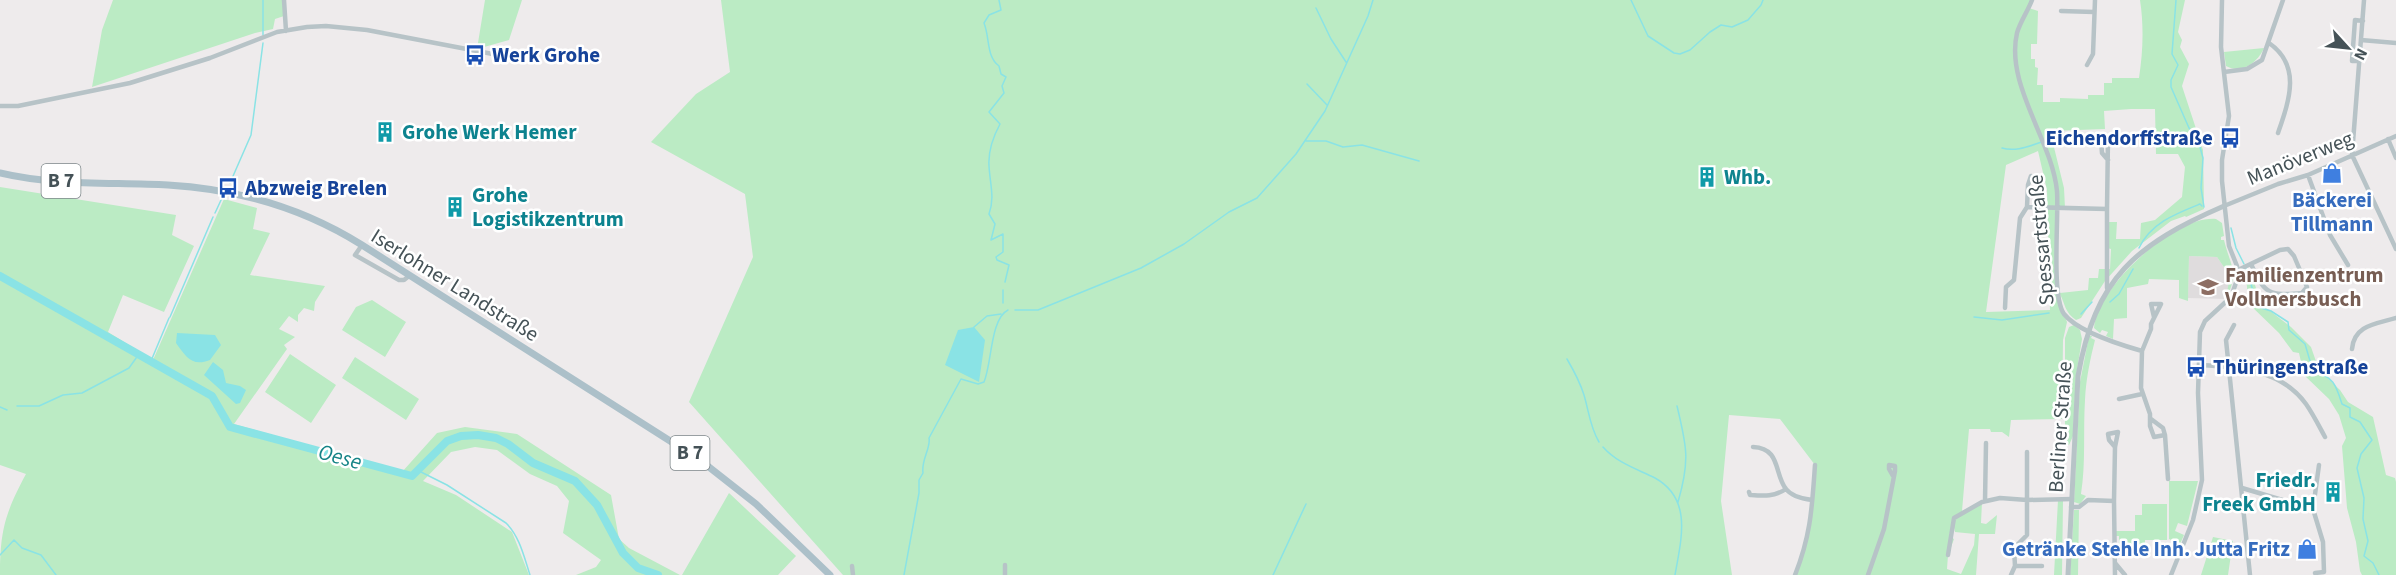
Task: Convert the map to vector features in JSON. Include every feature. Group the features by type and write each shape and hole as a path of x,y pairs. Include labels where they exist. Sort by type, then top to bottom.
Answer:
{"main road":[{"name":"Iserlohner Landstraße","path":"0,173 40,180 170,185 228,192 295,211 362,245 700,460 756,504 830,575"}],"street":[{"path":"284,0 286,31"},
{"name":"Spessartstraße","path":"2032,0 2017,33 2016,59 2024,98 2046,147 2056,189 2056,270 2062,312 2071,321 2088,330"},
{"path":"2087,65 2093,54 2094,0"},
{"path":"2171,575 2193,520 2202,480 2199,364 2202,326 2231,297 2245,267 2280,250 2288,249 2294,256 2307,287 2302,293 2272,294 2261,285 2245,267 2229,246 2222,160 2229,116 2221,36 2222,0"},
{"path":"2224,72 2247,69 2257,64 2265,56 2283,0"},
{"path":"2364,0 2352,155 2396,249"},
{"path":"2061,11 2094,12"},
{"path":"2359,62 2352,61 2355,20 2363,21"},
{"path":"0,106 18,106 130,83 210,58 277,32 307,27 344,27 498,55"},
{"path":"2361,40 2396,43"},
{"path":"2269,43 2280,50 2286,59 2289,71 2289,103 2278,133"},
{"name":"Manöverweg","path":"2224,206 2278,184 2308,175 2396,136"},
{"path":"2388,139 2396,158"},
{"path":"2108,160 2106,262 2108,288"},
{"path":"2308,175 2330,235 2348,265"},
{"path":"2005,308 2006,287 2014,280 2020,218 2027,207 2028,185 2031,176"},
{"name":"Berliner Straße","path":"2068,575 2078,376 2088,330 2108,288 2130,262 2156,240 2224,206"},
{"path":"2027,207 2107,209"},
{"path":"362,245 355,255 399,280 404,280 409,276"},
{"path":"2154,317 2142,351 2142,394 2151,419 2150,426 2154,437 2165,435"},
{"path":"2352,349 2356,333 2372,325 2396,318"},
{"path":"2234,325 2226,340 2250,575"},
{"path":"2088,330 2113,342 2142,351"},
{"path":"2199,364 2230,366 2263,372 2290,389 2307,405 2325,437"},
{"path":"2119,399 2142,394"},
{"path":"2151,419 2163,428 2168,478"},
{"path":"1985,501 1986,443"},
{"path":"1753,447 1766,451 1772,457 1786,489 1803,499 1812,500"},
{"path":"2115,447 2115,575"},
{"path":"2012,575 2015,566 2014,548 2026,535 2027,452"},
{"path":"1795,575 1803,557 1811,524 1815,465"},
{"path":"2315,573 2324,572 2323,543 2313,509 2319,465"},
{"path":"1868,575 1884,529 1895,466"},
{"path":"2242,488 2313,509"},
{"path":"1749,492 1750,495 1763,497 1786,489"},
{"path":"1948,555 1954,518 1985,501 2000,498 2027,500 2072,498"},
{"path":"2071,507 2079,507 2088,500 2114,501"},
{"path":"2115,563 2125,575"},
{"path":"1005,565 1005,575"},
{"path":"852,566 853,575"},
{"path":"2015,566 2042,566"}],"shaded area":[{"name":"Familienzentrum Vollmersbusch","path":"2189,256 2217,257 2230,276 2227,299 2188,298"}],"green space":[{"path":"113,0 284,0 284,16 275,19 273,29 92,87 102,30"},
{"path":"485,0 522,0 509,40 477,49"},
{"path":"721,0 2032,0 2029,8 2038,11 2037,44 2031,44 2031,59 2035,59 2035,67 2038,68 2037,85 2043,85 2043,102 2060,102 2060,98 2088,99 2088,95 2104,95 2104,83 2112,83 2112,78 2139,78 2142,39 2140,0 2185,0 2178,32 2182,40 2180,47 2189,64 2182,86 2203,150 2204,209 2171,221 2132,251 2105,281 2081,318 2076,320 2070,314 2060,294 2067,322 2063,340 2062,419 2011,420 2009,437 2002,432 1991,432 1990,429 1969,429 1962,511 1982,502 1981,523 1986,524 1997,515 1995,534 1979,534 1976,575 1796,575 1811,523 1815,465 1780,419 1729,415 1721,501 1732,575 843,575 689,402 753,257 745,194 651,142 696,94 730,72","holes":["2155,109 2156,154 2178,154 2185,167 2182,197 2155,220 2141,223 2140,239 2116,239 2117,222 2108,222 2107,248 2111,249 2110,269 2099,269 2098,278 2089,278 2088,290 2060,293 2056,270 2058,208 2065,208 2064,188 2050,131 2105,129 2104,111","2038,151 2047,190 2050,310 1986,312 2006,165","1953,523 1955,532 1975,534 1974,545 1961,574 1947,569 1948,555 1954,539 1949,536"]},
{"path":"2264,48 2249,66 2238,69 2226,66 2224,52"},
{"path":"0,187 176,215 172,235 194,246 164,312 123,295 108,332 153,360 224,199 257,208 253,229 270,233 250,275 325,286 315,302 314,311 304,308 298,315 298,322 289,316 279,329 295,337 284,345 287,349 234,424 402,472 437,433 465,427 517,434 611,495 619,539 629,548 680,575 576,575 596,567 601,560 563,533 569,501 557,486 530,474 497,450 475,447 451,452 423,481 456,495 512,532 529,575 0,575 5,523 26,474 0,465"},
{"path":"2216,219 2222,223 2224,236 2221,240 2224,240 2233,275 2226,298 2230,276 2217,257 2189,256 2188,301 2179,298 2179,280 2149,279 2148,284 2127,288 2127,318 2114,319 2113,339 2106,336 2108,332 2102,330 2100,333 2094,328 2098,311 2109,293 2123,274 2141,257 2160,241 2180,229 2199,221"},
{"path":"2250,269 2261,304 2291,327 2311,347 2319,370 2340,390 2348,402 2373,417 2386,475 2395,478 2396,482 2396,575 2362,575 2360,571 2356,542 2347,508 2342,446 2346,438 2339,415 2329,399 2304,375 2299,353 2293,352 2279,333 2249,304 2245,270"},
{"path":"372,300 406,322 385,357 342,330 356,307"},
{"path":"2074,325 2080,330 2082,339 2076,376 2073,436 2069,445 2065,444 2065,338 2069,327"},
{"path":"2089,336 2095,340 2088,370 2085,400 2081,494 2086,496 2080,504 2074,502 2080,382"},
{"path":"290,354 336,385 311,423 265,392"},
{"path":"355,357 419,399 406,420 342,378"},
{"path":"2169,481 2198,481 2187,526 2178,523 2175,531 2184,535 2180,544 2169,539"},
{"path":"729,493 796,556 778,575 682,575"},
{"path":"2058,500 2063,501 2062,575 2054,575"},
{"path":"2142,504 2167,504 2167,540 2145,540 2145,552 2119,552 2119,536 2116,536 2116,531 2135,531 2135,515 2142,515"},
{"path":"2074,510 2079,510 2078,575 2070,575"},
{"path":"2213,537 2233,541 2228,575 2201,575"}],"water":[{"path":"974,327 985,340 979,382 945,365 958,330"},
{"path":"177,333 215,335 221,345 210,360 194,361 186,356 176,343"},
{"path":"213,362 223,370 226,383 246,390 240,403 236,404 204,375"}],"waterway":[{"path":"263,0 263,35"},
{"path":"999,0 1001,10 989,15 984,23 992,57 999,66 1001,74 1006,77 1002,86 1004,93 989,112 1000,124 989,155 992,197 989,214 995,224 991,240 1003,234 1003,252 996,257 997,260 1009,265 1005,282"},
{"path":"1015,310 1038,310 1141,268 1184,244 1229,212 1257,198 1296,154 1325,111 1373,0"},
{"path":"1631,0 1648,36 1674,53 1680,54 1690,50 1721,25 1732,27 1748,20 1763,0"},
{"path":"2176,0 2172,54 2178,65 2171,80 2171,87 2189,128 2198,140 2203,158 2201,188 2204,207"},
{"path":"1316,8 1331,39 1346,62"},
{"path":"230,183 251,135 263,43"},
{"path":"1307,84 1327,105"},
{"path":"1306,141 1326,141 1343,147 1362,145 1419,161"},
{"path":"2002,148 2017,149 2042,142"},
{"path":"215,213 222,198"},
{"path":"2139,248 2150,232 2165,220 2200,204 2202,206"},
{"path":"170,317 213,217"},
{"path":"2231,228 2236,248 2244,264"},
{"path":"2246,268 2258,307 2271,311 2288,322 2289,330 2305,344 2313,371 2330,379 2342,404 2350,408 2350,417 2360,422 2372,440 2361,454 2357,468 2364,498 2363,519 2368,541 2364,556 2373,563 2379,575"},
{"path":"2110,302 2119,294 2133,269"},
{"name":"Oese","path":"0,276 212,396 230,427 412,476 447,441 461,436 478,435 496,438 533,463 575,481 597,505 623,553 638,568 658,575"},
{"path":"1003,290 1003,303"},
{"path":"2081,314 2092,302"},
{"path":"904,575 919,493 919,480 923,473 929,438 961,379 978,384 984,382 995,332 1002,315 1008,310"},
{"path":"1974,317 2002,320 2049,313"},
{"path":"974,327 987,316 1001,314"},
{"path":"151,361 169,318"},
{"path":"17,406 39,406 63,395 82,393 129,368 139,354"},
{"path":"1567,359 1581,386 1599,442"},
{"path":"1677,406 1686,454 1678,502"},
{"path":"0,407 7,410"},
{"path":"1603,447 1621,461 1655,478 1675,497 1682,521 1675,575"},
{"path":"419,471 447,485 506,523 518,541 530,575"},
{"path":"1273,575 1306,504"},
{"path":"0,555 14,540 22,548 41,555 56,575"}],"place":[{"name":"Werk Grohe","path":"475,55"},
{"name":"Grohe Werk Hemer","path":"385,132"},
{"name":"Eichendorffstraße","path":"2230,138"},
{"name":"Bäckerei Tillmann","path":"2332,173"},
{"name":"Whb.","path":"1707,177"},
{"name":"Abzweig Brelen","path":"228,188"},
{"name":"Grohe Logistikzentrum","path":"455,207"},
{"name":"Familienzentrum Vollmersbusch","path":"2208,287"},
{"name":"Thüringenstraße","path":"2196,367"},
{"name":"Friedr. Freek GmbH","path":"2333,492"},
{"name":"Getränke Stehle Inh. Jutta Fritz","path":"2307,549"}]}
